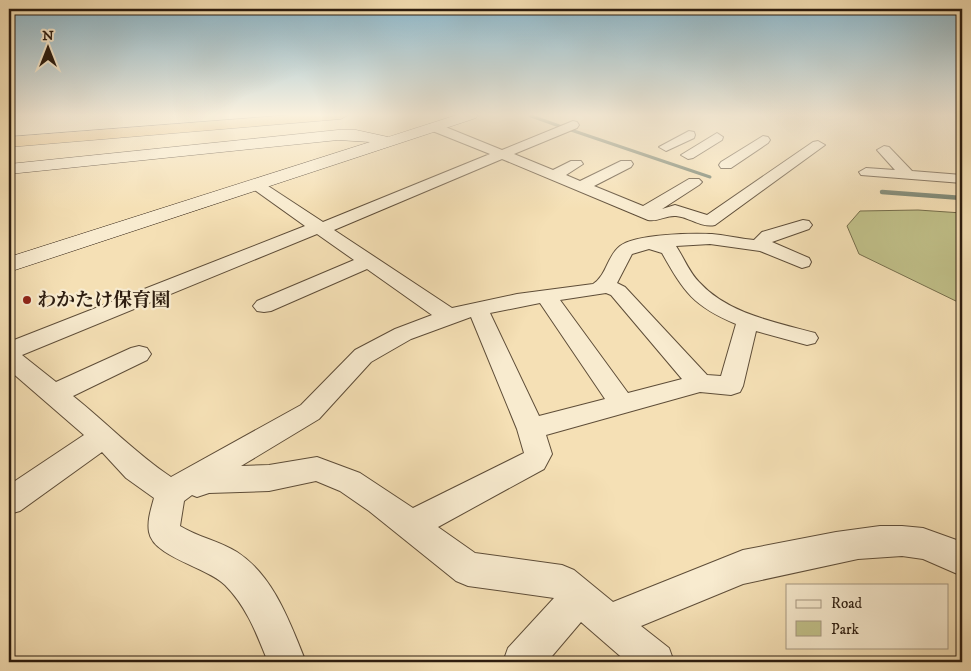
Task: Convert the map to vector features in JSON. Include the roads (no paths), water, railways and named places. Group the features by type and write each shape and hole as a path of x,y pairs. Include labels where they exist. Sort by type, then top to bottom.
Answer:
{"street":[{"path":"9,169 235,146"},
{"path":"9,265 374,146"},
{"path":"484,146 654,216 675,210 709,230 763,245 802,262"},
{"path":"9,351 523,146"},
{"path":"688,155 702,146"},
{"path":"726,165 754,146"},
{"path":"287,662 265,609 250,586 225,564 165,534 164,522 170,493 310,412 363,356 403,334 449,316 478,309 546,296 599,289 606,286 623,253 629,248 709,230 816,146"},
{"path":"884,150 908,175"},
{"path":"554,175 576,164"},
{"path":"582,186 626,164"},
{"path":"866,172 962,179"},
{"path":"645,212 694,182"},
{"path":"258,184 449,316"},
{"path":"763,245 763,240 768,236 803,225"},
{"path":"653,244 669,249 692,288 708,300 748,321 807,338"},
{"path":"264,306 368,261"},
{"path":"606,286 618,290 700,382"},
{"path":"546,296 622,404"},
{"path":"411,525 534,461 538,454 531,430 478,309"},
{"path":"531,430 700,382 731,386 748,321"},
{"path":"54,394 139,354"},
{"path":"9,356 104,436 136,469 170,493"},
{"path":"9,500 104,436"},
{"path":"170,493 207,480 269,478 317,469 350,482 380,501 468,569 562,582 655,662"},
{"path":"608,622 743,567 856,543 905,542 931,545 952,552 962,560"},
{"path":"522,662 580,597"}],"waterway":[{"path":"619,146 710,177"},
{"path":"882,192 962,198"}],"place":[{"name":"わかたけ保育園","path":"27,300"}]}
